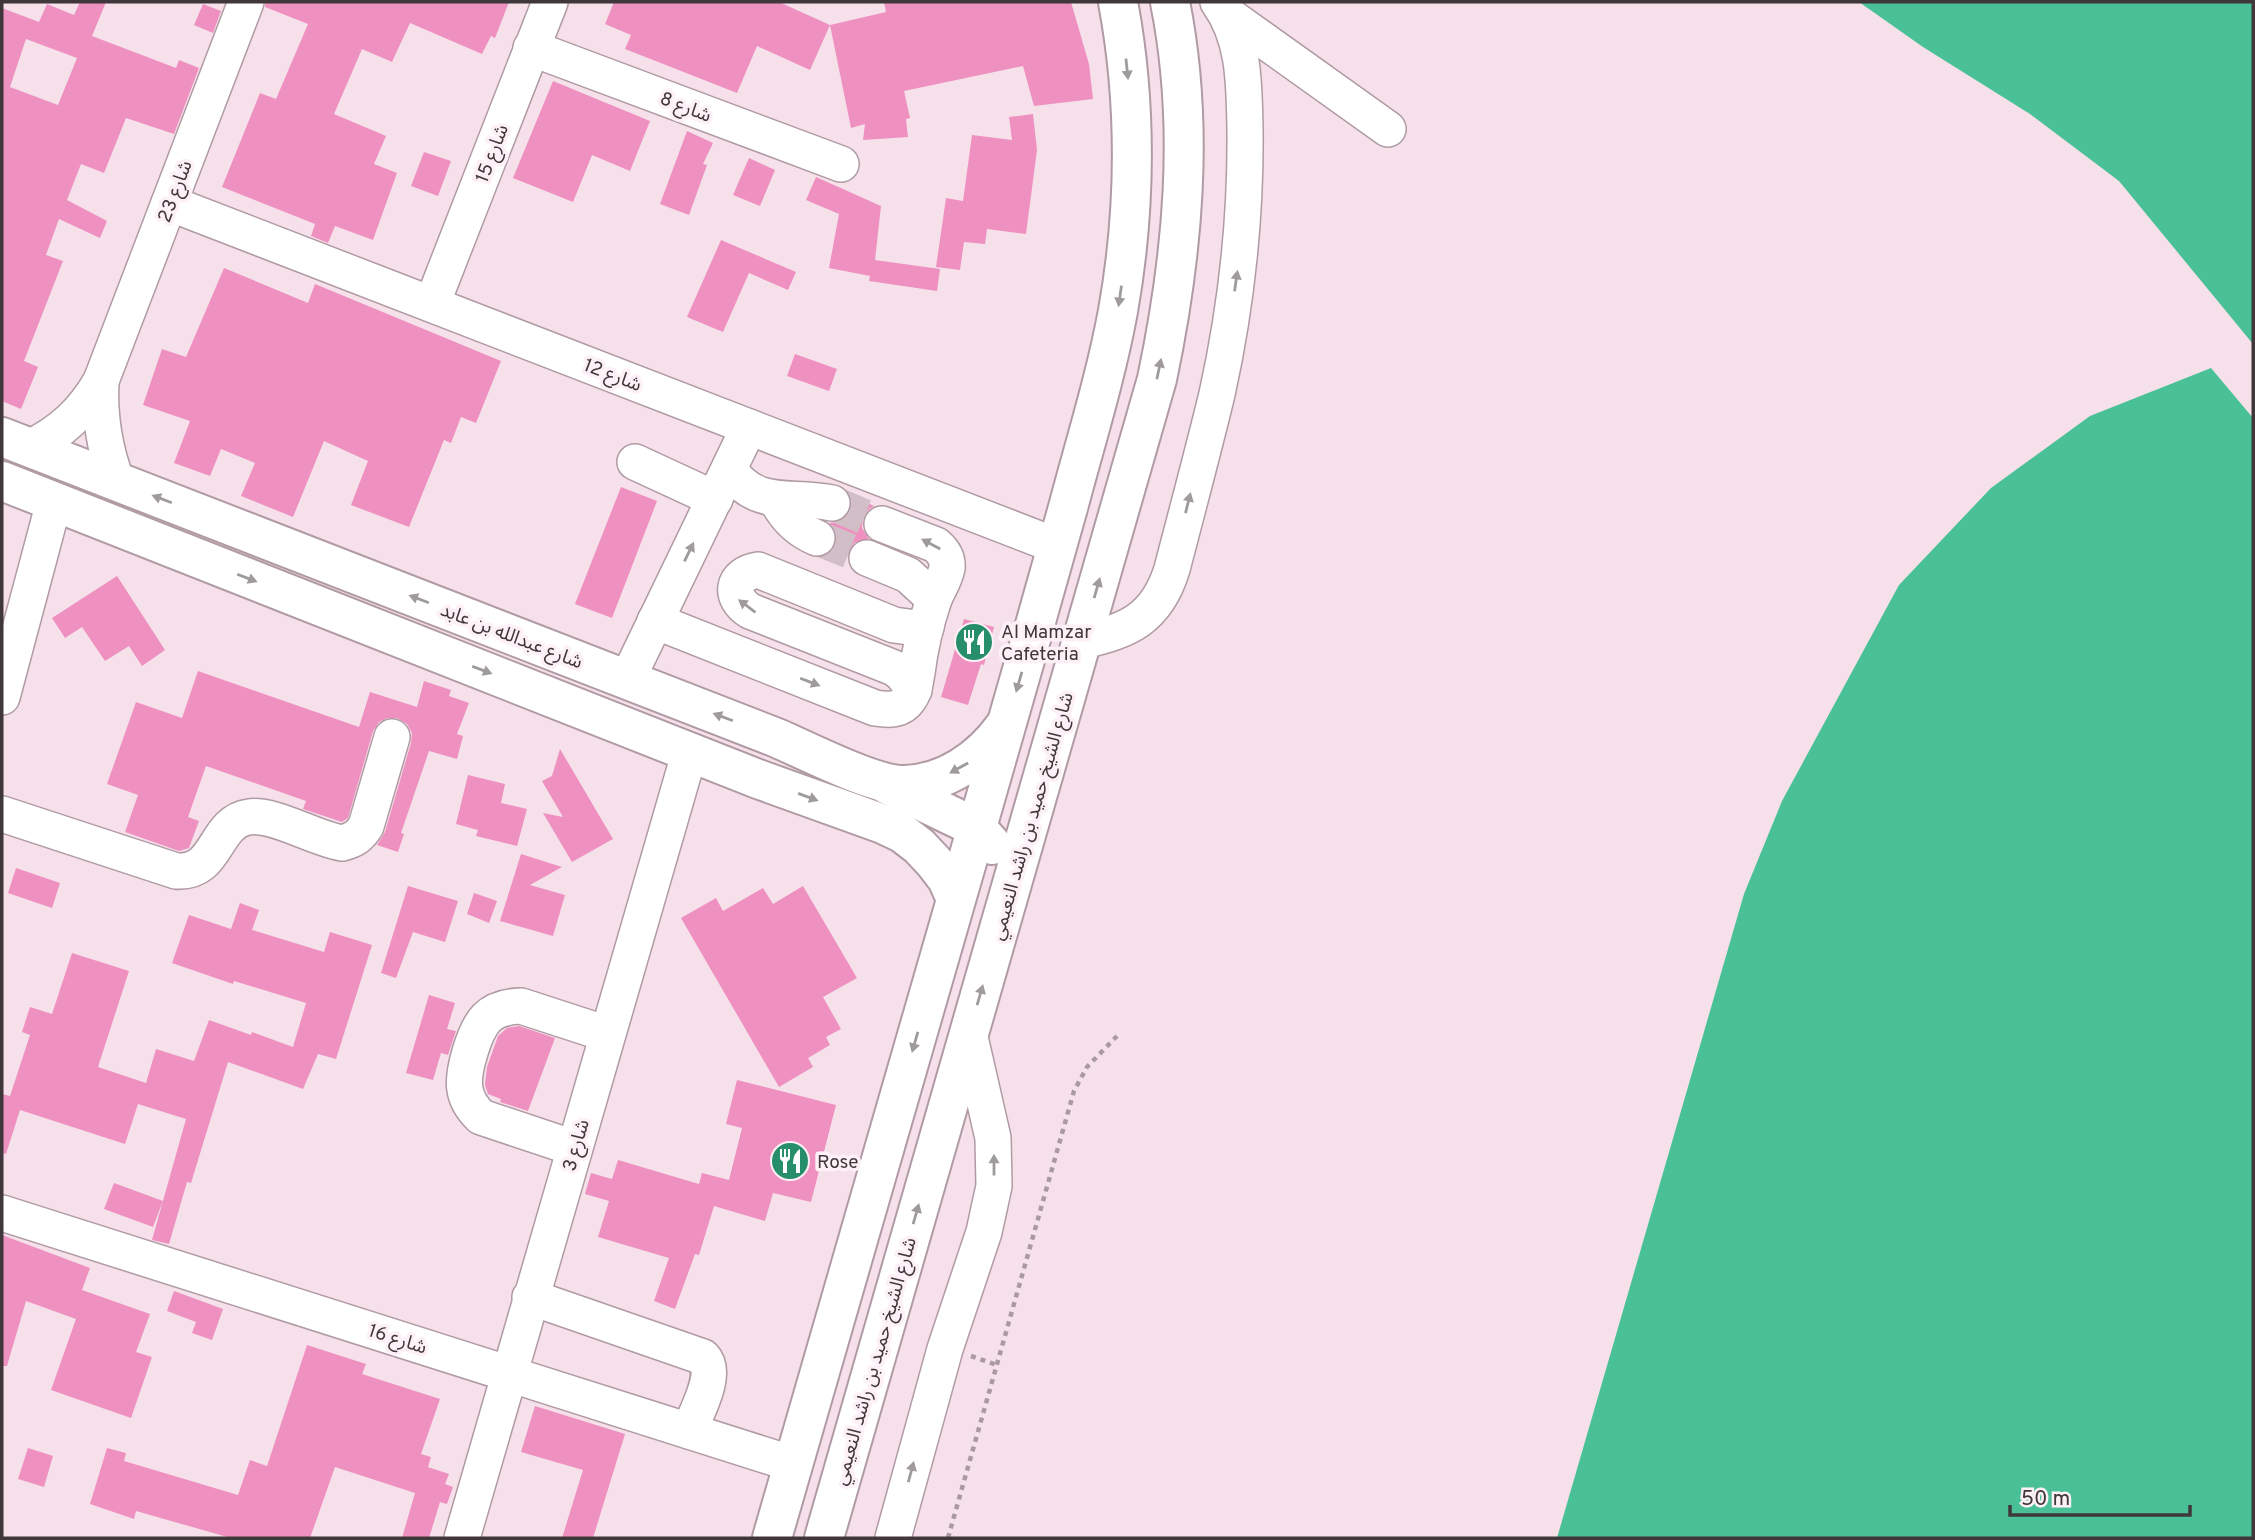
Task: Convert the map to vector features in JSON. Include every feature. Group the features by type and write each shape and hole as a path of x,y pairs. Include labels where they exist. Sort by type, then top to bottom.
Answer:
{"main road":[{"path":"772,1538 977,828 1106,367 1126,254 1131,139 1128,81 1118,2"},
{"name":"شارع الشيخ حميد بن راشد النعيمي","path":"824,1538 1157,379 1178,259 1183,198 1184,137 1180,76 1170,2"},
{"name":"شارع عبدالله بن عابد","path":"16,443 777,738 881,782 904,785 953,773 974,760 993,743 1007,722"},
{"path":"2,481 758,779 883,824 902,833 919,846 947,879 956,898"},
{"path":"184,553 201,550 209,536 205,520 199,513"},
{"path":"758,779 769,779 778,775 785,766 787,756 784,746 777,738"},
{"path":"881,782 977,828 986,836 998,859 995,941"}],"street":[{"name":"شارع 23","path":"16,443 48,439 79,414 101,381 246,2"},
{"name":"شارع 15","path":"432,304 550,2"},
{"path":"1081,641 1105,636 1132,625 1162,596 1217,393 1237,270 1245,147 1241,58 1236,35 1222,8"},
{"path":"1222,8 1388,129"},
{"name":"شارع 8","path":"531,48 841,164"},
{"name":"شارع 12","path":"169,202 1057,546"},
{"name":"شارع 23","path":"101,381 104,442 117,482"},
{"path":"627,680 749,427"},
{"path":"635,462 748,490 761,496 832,503"},
{"path":"776,499 796,527 817,538"},
{"path":"2,697 54,502"},
{"path":"655,621 875,708 898,708 908,701 914,690 930,613 947,568 943,551 936,545 882,524"},
{"path":"867,558 918,582 930,613"},
{"path":"914,690 894,668 750,611 742,606 736,597 736,587 740,578 748,572 758,570 894,625 916,628 930,613"},
{"path":"2,814 176,871 195,870 204,864 229,827 247,817 267,818 342,843 352,841 366,826 393,737"},
{"name":"شارع 3","path":"462,1538 690,751"},
{"path":"574,1148 481,1117 471,1108 465,1096 462,1084 464,1071 480,1025 498,1010 509,1006 522,1006 607,1034"},
{"path":"893,1538 945,1349 984,1232 994,1186 993,1138 969,1033"},
{"name":"شارع 16","path":"2,1213 793,1464"},
{"path":"530,1297 703,1357 709,1366 709,1377 689,1431"}],"path":[{"path":"948,1538 1074,1091 1087,1067 1117,1035"}],"shaded area":[{"path":"1859,2 2253,2 2253,344 2119,181 2030,114 1923,47"},
{"path":"2211,368 2253,418 2253,1538 1557,1538 1744,894 1782,801 1899,585 1991,488 2090,416"}],"building":[{"path":"80,2 106,2 92,36 176,68 179,60 199,68 174,134 126,118 104,173 81,164 67,200 107,221 100,238 59,219 46,255 63,261 24,361 38,367 21,409 2,401 2,8 39,22 47,4 74,15","holes":["26,39 77,58 58,105 10,87"]},
{"path":"266,2 509,2 495,38 491,36 482,54 410,23 392,62 362,49 334,114 386,136 374,164 397,173 373,240 335,226 328,243 311,236 315,224 222,187 260,93 276,99 308,24 265,7"},
{"path":"614,2 779,2 830,25 810,70 757,46 737,93 625,49 631,35 605,24"},
{"path":"884,2 1071,2 1089,64 1093,99 1034,106 1023,66 904,91 910,118 906,119 908,137 863,140 865,124 851,128 830,25 886,12"},
{"path":"203,4 221,11 213,33 194,25"},
{"path":"553,81 650,121 630,171 592,155 573,202 513,178"},
{"path":"1033,114 1037,150 1026,234 987,229 985,244 964,242 960,270 936,267 946,198 963,201 972,135 1012,140 1009,117"},
{"path":"687,131 713,143 703,164 707,165 689,215 660,204"},
{"path":"424,152 451,161 438,196 411,186"},
{"path":"749,158 775,170 760,206 733,195"},
{"path":"816,177 881,206 875,260 940,269 937,291 869,281 870,276 829,268 839,214 806,200"},
{"path":"721,240 796,272 788,290 749,273 723,332 687,317"},
{"path":"224,268 308,303 315,284 501,361 476,423 461,417 451,443 444,440 409,527 351,505 368,461 324,441 293,517 241,496 255,463 221,449 210,476 174,463 190,421 143,405 162,349 186,357"},
{"path":"795,354 837,369 829,391 787,376"},
{"path":"621,487 657,501 612,618 575,604"},
{"path":"851,496 874,506 863,517 862,528 869,539 854,543 848,556 833,549 837,535 829,523 839,522 847,516 852,507"},
{"path":"117,576 165,650 142,666 129,646 105,661 82,627 65,638 52,618"},
{"path":"964,619 994,627 984,665 981,664 968,705 941,697"},
{"path":"198,671 359,727 370,692 417,707 424,681 451,690 449,696 469,703 457,734 463,736 457,759 429,751 401,833 404,834 398,852 377,845 385,832 411,743 412,733 407,724 397,718 387,718 379,722 373,731 348,818 342,822 303,809 306,801 206,766 188,817 199,821 189,848 179,851 125,832 138,795 107,784 136,702 182,718"},
{"path":"560,749 613,839 572,862 543,813 563,817 542,781 552,776"},
{"path":"468,775 505,784 501,803 527,809 517,846 476,836 478,830 456,824"},
{"path":"521,854 562,867 530,885 565,895 553,936 500,921"},
{"path":"16,868 60,883 52,908 8,893"},
{"path":"408,886 458,901 445,942 413,932 396,978 381,973"},
{"path":"803,886 857,978 823,997 841,1029 826,1037 830,1045 808,1058 813,1067 779,1087 681,918 716,898 723,911 763,888 773,904"},
{"path":"474,893 497,901 489,923 467,914"},
{"path":"240,903 259,910 252,930 324,952 330,932 372,945 336,1059 318,1054 303,1089 228,1062 191,1183 187,1182 169,1244 152,1240 186,1119 138,1104 125,1144 20,1110 6,1154 2,1153 2,1094 10,1096 30,1035 22,1032 30,1007 52,1014 72,953 129,971 98,1067 146,1083 156,1049 194,1061 209,1020 293,1047 306,1003 234,981 233,984 172,963 189,915 231,929"},
{"path":"429,995 455,1003 447,1029 456,1031 448,1055 441,1053 433,1080 406,1073"},
{"path":"519,1026 555,1038 528,1111 500,1102 501,1099 488,1094 485,1085 487,1067 498,1036 507,1028"},
{"path":"737,1080 836,1105 811,1202 773,1193 765,1221 714,1206 699,1255 695,1254 675,1309 654,1301 669,1258 598,1237 609,1201 585,1194 591,1173 612,1179 618,1160 699,1184 702,1173 729,1180 742,1128 726,1124"},
{"path":"114,1183 163,1201 153,1227 104,1209"},
{"path":"2,1235 90,1268 82,1290 150,1314 136,1352 152,1357 131,1418 51,1390 76,1319 26,1301 7,1366 2,1366"},
{"path":"174,1291 223,1309 212,1340 192,1333 196,1322 167,1311"},
{"path":"307,1345 366,1364 362,1374 440,1399 421,1454 431,1457 428,1467 449,1474 445,1484 453,1487 447,1504 440,1502 429,1538 402,1538 415,1493 335,1467 310,1538 231,1538 136,1511 134,1519 90,1504 107,1448 126,1453 124,1461 238,1495 250,1460 267,1466"},
{"path":"535,1406 625,1434 593,1538 562,1538 583,1470 521,1452"},
{"path":"28,1448 53,1456 44,1487 18,1479"}],"tunnel":[{"path":"832,503 882,524"},
{"path":"817,538 867,558"}],"place":[{"name":"Al Mamzar Cafeteria","path":"974,642"},
{"name":"Rose","path":"790,1161"}]}
